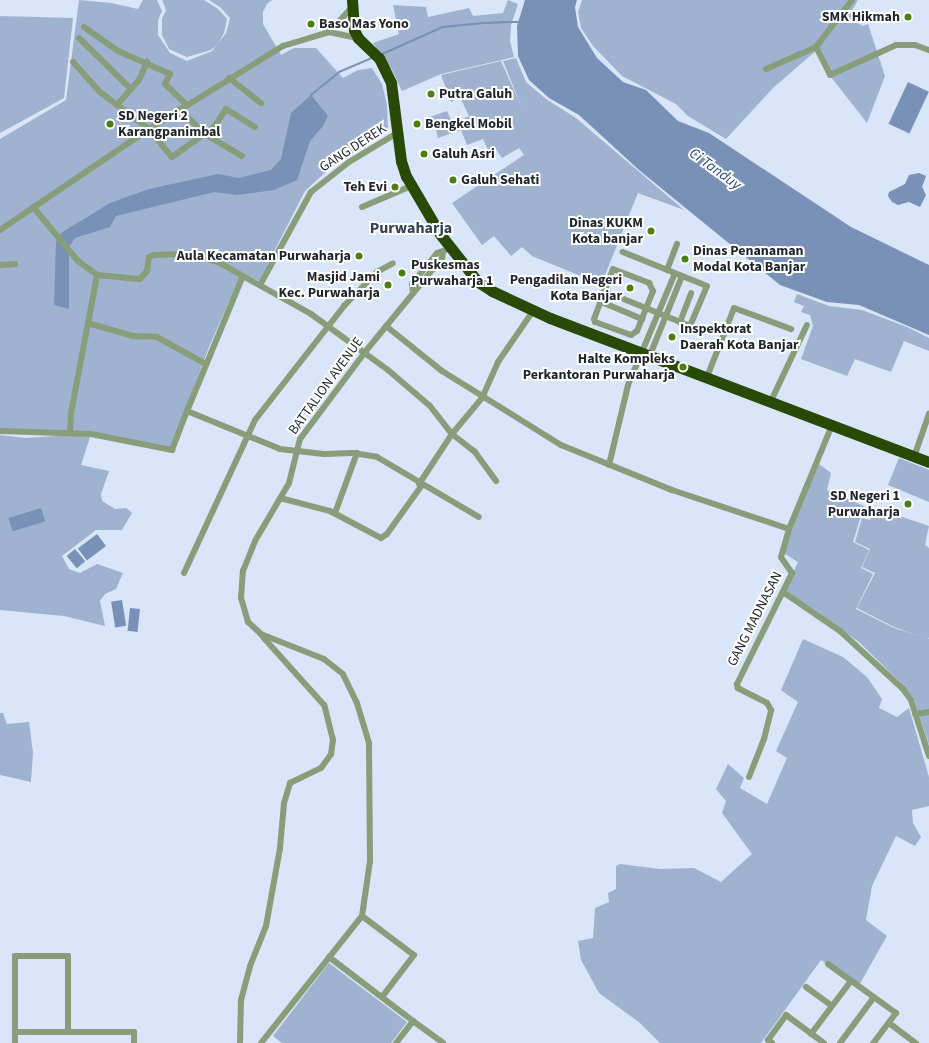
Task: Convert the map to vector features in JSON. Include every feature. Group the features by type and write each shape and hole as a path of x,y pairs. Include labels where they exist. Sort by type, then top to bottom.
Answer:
{"highway":[{"path":"352,4 354,30 358,38 370,49 386,69 395,99 397,133 403,167 411,186 446,249 484,286 533,311 929,462"}],"street":[{"path":"766,70 816,47 852,0"},
{"path":"328,32 352,4"},
{"path":"84,27 118,51 147,62 170,74 165,84 186,105"},
{"path":"0,230 149,129 282,46 328,32 358,38"},
{"path":"79,38 131,89"},
{"path":"816,47 830,75 896,45 915,46 929,50"},
{"path":"73,62 100,92 149,129 173,158 203,133 214,127 227,108 255,128"},
{"path":"117,105 142,75 147,62"},
{"path":"229,78 261,103"},
{"path":"180,109 203,133 242,156"},
{"name":"GANG DEREK","path":"260,285 311,192 349,162 397,133"},
{"path":"362,207 411,186"},
{"path":"33,207 78,261 97,275 140,279 147,272 149,257 190,254 218,262 260,285 328,326 365,352 430,406 452,434 475,452 496,481"},
{"path":"667,270 677,244"},
{"name":"BATTALION AVENUE","path":"240,1043 241,1000 250,966 266,926 280,848 284,803 290,783 320,768 331,754 333,740 324,705 248,622 243,610 241,587 245,567 255,541 293,472 296,450 303,434 365,352 442,258 446,249"},
{"path":"604,291 690,326 707,286 623,252"},
{"path":"184,573 247,437 267,403 362,286 392,263"},
{"path":"0,265 15,264"},
{"path":"613,269 649,283 653,291 637,331 631,335 595,322 594,314 599,301 613,269"},
{"path":"646,354 658,314 675,273"},
{"path":"70,433 71,413 97,275"},
{"path":"0,432 30,434 91,434 172,450 243,276"},
{"path":"608,465 628,385 666,316 682,276"},
{"path":"680,322 691,293"},
{"path":"599,301 642,319"},
{"path":"708,377 734,308 791,329"},
{"path":"280,498 316,505 335,513 381,538 387,534 421,484 452,434 482,398 498,362 533,311"},
{"path":"88,323 133,336 157,337 206,364"},
{"path":"771,401 807,325"},
{"path":"386,326 442,371 482,398 550,439 608,465 789,529"},
{"path":"187,411 271,446 324,454 357,453 384,460 421,484 479,518"},
{"path":"914,457 929,415"},
{"name":"GANG MADNASAN","path":"748,777 770,718 770,707 763,700 738,688 737,684 792,573 781,557 789,529 832,425"},
{"path":"335,513 357,453"},
{"path":"783,592 856,644 903,689 912,700 929,756"},
{"path":"260,634 324,659 343,674 357,703 369,743 370,861 362,916 261,1043"},
{"path":"916,714 929,712"},
{"path":"362,916 414,955 382,997"},
{"path":"15,1043 15,956 68,956 68,1032"},
{"path":"329,957 443,1043"},
{"path":"828,964 896,1013 873,1043"},
{"path":"811,1034 852,981"},
{"path":"806,987 832,1006"},
{"path":"840,1043 874,997"},
{"path":"770,1042 786,1015 824,1043"},
{"path":"396,1043 413,1021"},
{"path":"888,1023 912,1042"},
{"path":"15,1032 134,1032 134,1043"}],"shaded area":[{"path":"79,0 111,3 138,9 143,0 157,0 162,11 158,20 158,35 170,53 187,61 212,51 226,33 230,18 220,7 209,0 272,0 267,4 263,12 263,24 281,55 294,48 316,48 343,78 358,70 372,68 382,84 387,105 388,131 329,169 305,191 259,281 242,272 209,347 171,448 91,432 0,429 0,139 66,100"},
{"path":"162,0 204,0 218,9 227,19 224,33 217,45 211,50 187,57 169,49 162,35 162,19 166,10"},
{"path":"508,0 518,4 511,25 510,41 514,57 441,74 402,91 392,70 373,43 399,34 393,5 426,7 428,17 469,8 473,16 503,13"},
{"path":"582,0 858,0 851,12 854,21 863,26 868,24 885,76 867,123 831,77 818,49 773,88 726,139 688,116 676,104 622,76 593,46 581,28 578,12"},
{"path":"0,16 73,18 64,98 0,133"},
{"path":"516,58 526,82 546,99 576,118 684,210 638,193 603,280 593,281 532,256 522,247 511,256 494,236 482,245 452,203 524,155 519,148 502,158 495,148 488,150 483,139 467,145 461,130 438,138 435,125 427,126 427,118 447,111 453,124 469,116 460,97 451,102 441,75 501,61 522,108 503,61"},
{"path":"797,294 829,306 862,310 907,327 929,338 929,351 904,341 891,372 855,359 847,376 801,359 813,326 810,315 801,312 804,306 794,302"},
{"path":"0,435 26,438 71,435 90,437 81,465 109,471 101,494 102,501 115,509 126,508 132,513 122,530 96,530 62,556 69,569 80,573 97,564 123,573 116,589 105,594 100,601 105,626 64,616 0,610"},
{"path":"899,458 929,470 929,502 888,485"},
{"path":"819,464 831,473 827,490 864,506 853,542 869,550 861,568 873,574 856,609 894,628 929,639 929,745 914,699 905,687 859,642 785,590 798,562 780,551"},
{"path":"876,508 929,526 925,545 929,548 929,638 927,639 894,627 857,608 875,573 862,567 870,549 855,542 862,518 870,520"},
{"path":"803,639 843,657 867,677 882,699 879,708 897,717 909,708 929,777 929,806 912,810 913,823 921,837 915,846 896,836 872,886 866,920 887,936 858,987 821,960 761,1043 660,1043 640,1023 599,993 581,960 578,941 593,938 595,908 609,902 608,893 616,889 616,866 620,864 660,869 694,868 721,882 752,854 722,813 726,801 716,789 728,764 744,778 740,788 767,804 787,758 776,751 798,702 781,690"},
{"path":"0,713 3,713 7,724 29,722 33,753 31,782 0,775"},
{"path":"329,963 407,1022 391,1043 282,1043 273,1036"}],"water":[{"name":"Ci Tanduy","path":"525,0 577,0 575,7 578,27 597,58 623,82 646,90 678,121 709,133 851,227 929,265 929,335 859,305 827,302 780,285 639,170 579,115 549,98 529,80 518,56 517,26"},
{"path":"908,82 929,92 909,133 889,124"},
{"path":"311,95 328,116 323,126 310,141 297,180 274,190 237,195 214,192 116,216 110,227 75,238 69,247 69,309 54,305 56,242 61,233 110,203 149,189 218,174 239,178 271,170 281,159 291,113"},
{"path":"919,173 926,176 922,187 926,195 920,207 909,202 898,205 892,202 888,196 889,192 905,184 909,175"},
{"path":"41,508 45,521 13,531 8,518"},
{"path":"97,534 106,546 87,560 78,548"},
{"path":"75,549 85,561 77,568 67,556"},
{"path":"122,600 126,626 115,627 111,602"},
{"path":"130,608 140,609 138,632 128,631"}],"waterway":[{"path":"380,55 443,27 484,23 520,22"},
{"path":"311,95 339,72 372,58"}],"place":[{"name":"SMK Hikmah","path":"908,17"},
{"name":"Baso Mas Yono","path":"311,24"},
{"name":"Putra Galuh","path":"431,94"},
{"name":"SD Negeri 2 Karangpanimbal","path":"110,124"},
{"name":"Bengkel Mobil","path":"417,124"},
{"name":"Galuh Asri","path":"424,154"},
{"name":"Galuh Sehati","path":"453,180"},
{"name":"Teh Evi","path":"395,187"},
{"name":"Dinas KUKM Kota banjar","path":"651,231"},
{"name":"Aula Kecamatan Purwaharja","path":"359,256"},
{"name":"Dinas Penanaman Modal Kota Banjar","path":"685,259"},
{"name":"Puskesmas Purwaharja 1","path":"402,273"},
{"name":"Masjid Jami Kec. Purwaharja","path":"388,285"},
{"name":"Pengadilan Negeri Kota Banjar","path":"630,288"},
{"name":"Inspektorat Daerah Kota Banjar","path":"672,337"},
{"name":"Halte Kompleks Perkantoran Purwaharja","path":"683,367"},
{"name":"SD Negeri 1 Purwaharja","path":"908,504"}],"district":[{"name":"Purwaharja","path":"411,228"}]}
